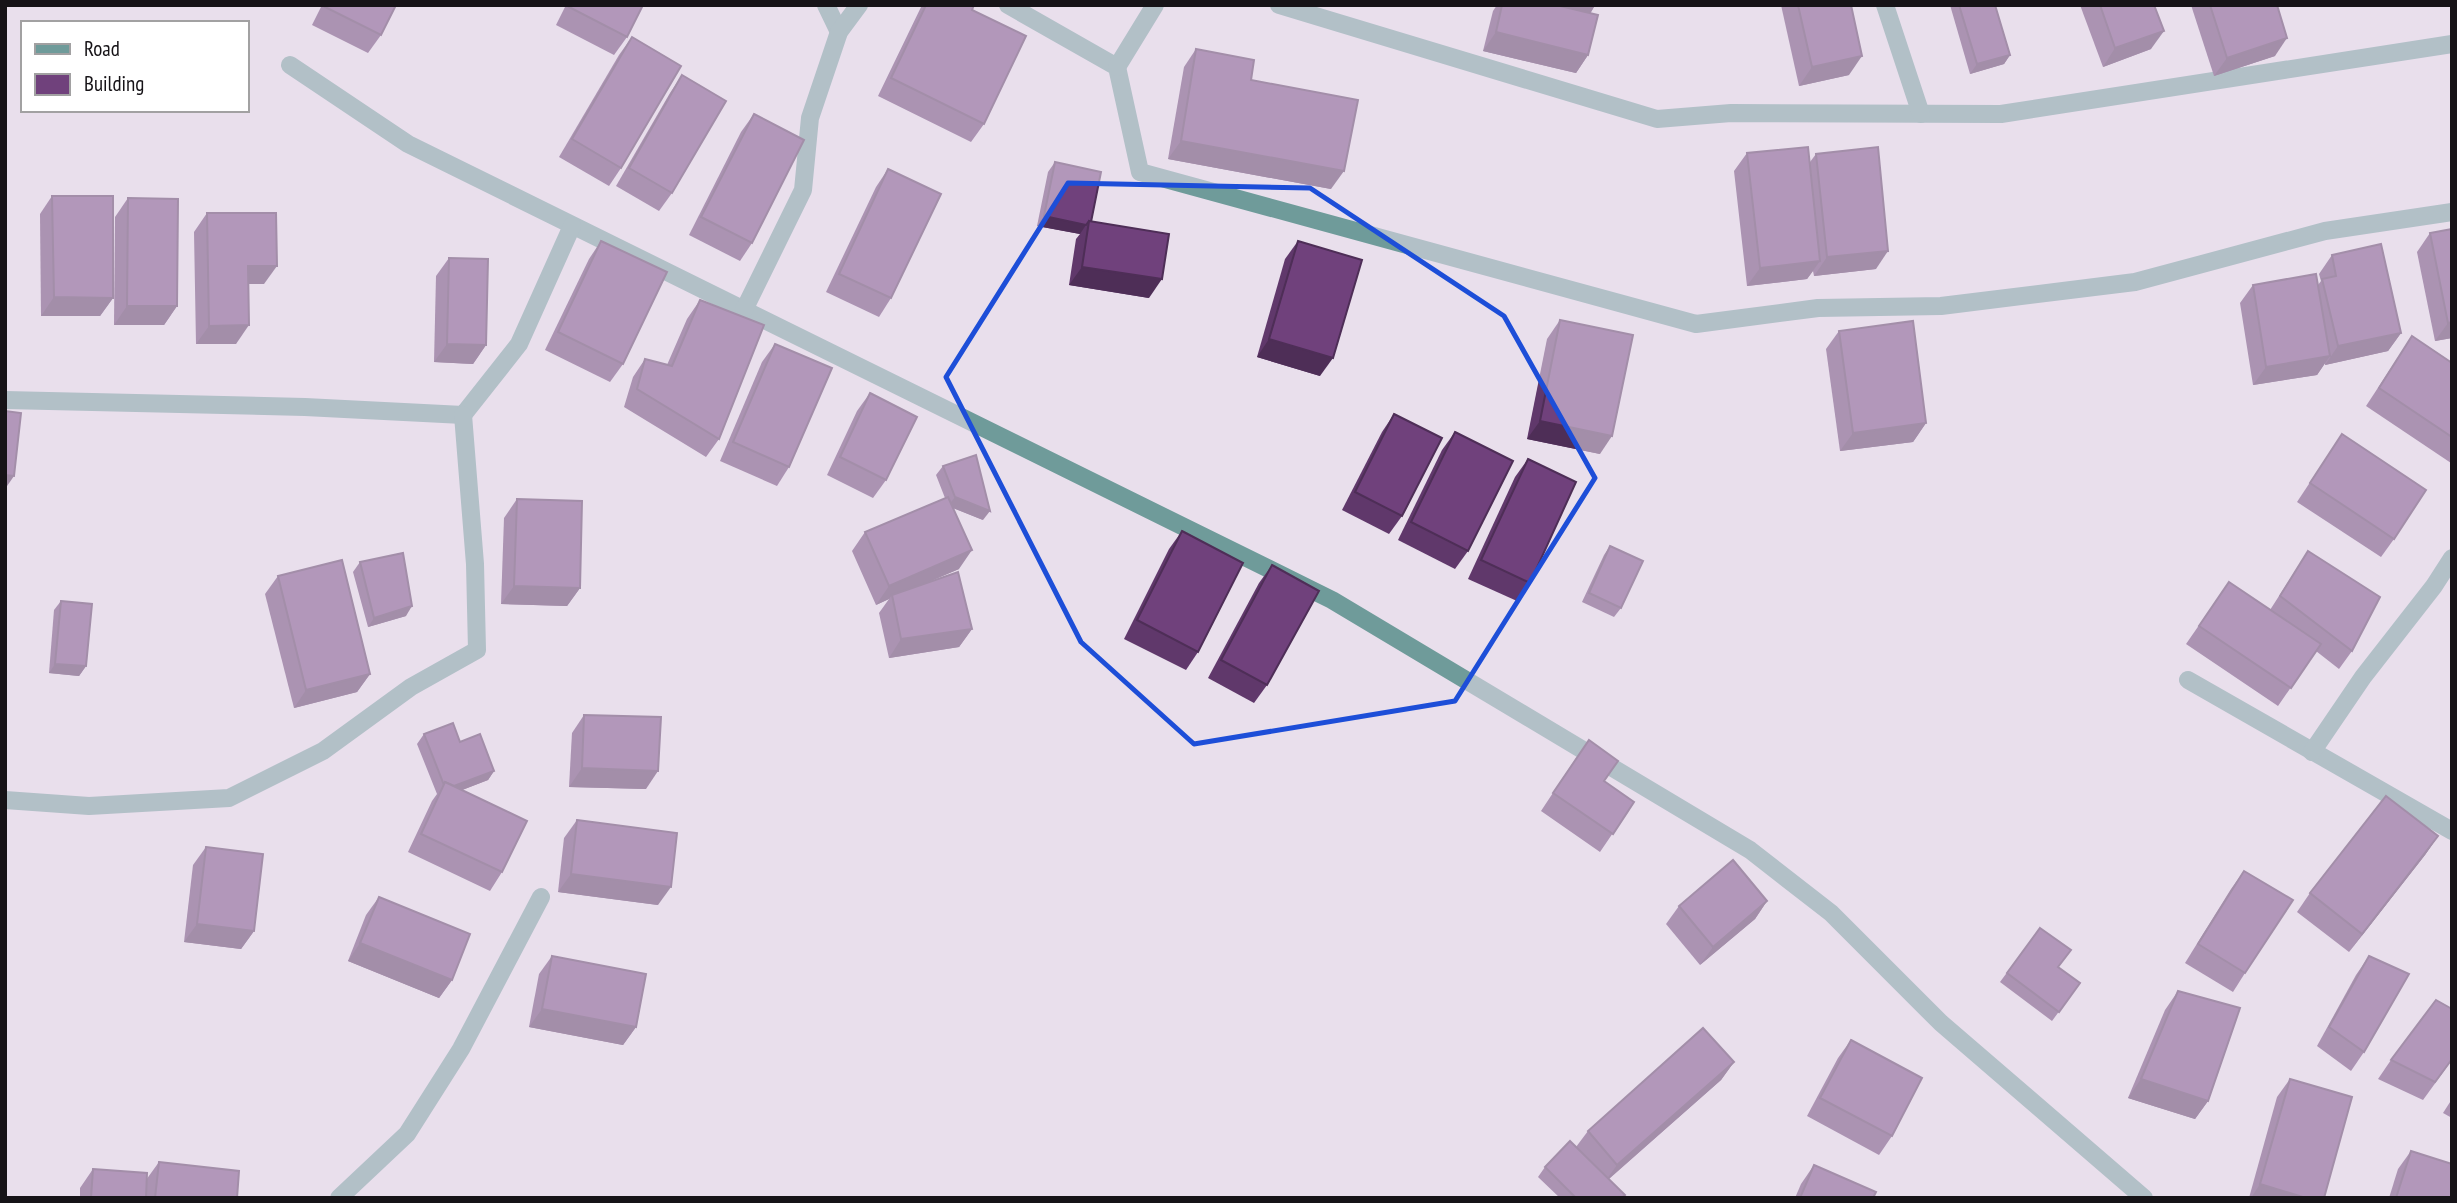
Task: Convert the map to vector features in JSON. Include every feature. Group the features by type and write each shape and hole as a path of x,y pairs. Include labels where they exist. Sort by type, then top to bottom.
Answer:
{"street":[{"path":"826,5 839,32"},
{"path":"744,310 803,190 810,118 839,32 859,5"},
{"path":"1008,5 1117,67"},
{"path":"1155,5 1117,67 1140,172 1696,324 1818,308 1941,306 2135,282 2325,231 2452,212"},
{"path":"1279,5 1657,119 1731,113 2001,114 2452,44"},
{"path":"1885,5 1921,114"},
{"path":"290,65 408,145 1332,600 1749,850 1831,913 1941,1023 2144,1198"},
{"path":"5,800 89,806 229,798 323,751 411,687 477,650 475,564 463,415 519,344 572,226"},
{"path":"5,400 305,407 463,415"},
{"path":"2312,752 2363,677 2434,586 2452,558"},
{"path":"2188,680 2452,831"},
{"path":"339,1198 407,1134 461,1049 541,897"}],"highlighted area":[{"path":"1068,183 1310,188 1504,316 1595,478 1455,701 1194,744 1081,642 946,377"}],"building":[{"path":"396,5 381,35 325,7"},
{"path":"643,5 627,37 569,7"},
{"path":"926,5 974,5 972,10 1026,36 984,124 891,78"},
{"path":"1502,5 1556,5 1598,15 1588,55 1496,32"},
{"path":"1798,5 1851,5 1862,56 1812,67"},
{"path":"1959,5 1995,5 2010,55 1977,64"},
{"path":"2100,5 2154,5 2164,31 2115,48"},
{"path":"2210,5 2277,5 2287,38 2227,58"},
{"path":"632,37 681,66 621,168 572,139"},
{"path":"1196,49 1254,60 1251,80 1358,100 1344,171 1181,141"},
{"path":"682,75 726,101 672,193 629,168"},
{"path":"754,114 804,140 752,243 701,217"},
{"path":"1808,147 1820,261 1760,268 1747,153"},
{"path":"1878,147 1888,251 1827,257 1816,154"},
{"path":"1055,162 1101,172 1091,222 1086,225 1044,216"},
{"path":"888,169 941,194 891,298 839,274"},
{"path":"52,196 113,196 113,298 54,297"},
{"path":"128,198 178,199 177,306 127,306"},
{"path":"207,213 276,213 277,266 248,266 249,325 209,326"},
{"path":"1089,221 1169,234 1162,279 1082,267"},
{"path":"2452,229 2452,322 2448,323 2430,233"},
{"path":"601,241 667,272 623,364 558,332"},
{"path":"1298,241 1362,260 1333,358 1269,339"},
{"path":"2381,244 2401,333 2338,346 2322,279 2336,276 2332,255"},
{"path":"449,258 488,259 486,345 447,344"},
{"path":"2316,274 2330,356 2266,367 2253,285"},
{"path":"700,300 764,325 719,439 637,389 645,359 672,366"},
{"path":"1560,320 1633,335 1612,436 1540,421"},
{"path":"1913,321 1926,423 1853,433 1839,331"},
{"path":"2412,336 2452,363 2452,437 2379,388"},
{"path":"775,344 832,368 789,467 733,442"},
{"path":"870,393 917,417 886,480 840,457"},
{"path":"5,411 21,413 14,476 5,475"},
{"path":"1394,414 1442,438 1402,516 1355,492"},
{"path":"1455,432 1513,461 1468,551 1411,522"},
{"path":"2342,434 2426,490 2394,539 2310,483"},
{"path":"976,455 990,511 955,497 943,466"},
{"path":"1528,459 1576,482 1530,583 1481,560"},
{"path":"948,497 972,550 889,586 865,532"},
{"path":"517,499 582,501 580,588 514,586"},
{"path":"1182,531 1243,563 1198,652 1137,620"},
{"path":"1610,546 1643,561 1621,608 1589,593"},
{"path":"2308,551 2380,597 2352,651 2280,596"},
{"path":"403,553 412,606 374,618 360,562"},
{"path":"342,560 370,674 306,690 278,576"},
{"path":"1272,565 1319,591 1267,685 1221,660"},
{"path":"958,572 972,629 901,639 892,595"},
{"path":"2229,582 2321,644 2291,688 2199,626"},
{"path":"61,601 92,604 86,666 55,664"},
{"path":"584,715 661,717 658,771 582,768"},
{"path":"453,723 460,742 480,734 494,771 454,786 445,782 444,785 424,734"},
{"path":"1589,740 1618,761 1604,781 1634,802 1613,834 1553,793"},
{"path":"445,782 527,821 502,872 421,834"},
{"path":"2386,796 2438,836 2362,934 2310,893"},
{"path":"577,820 677,833 671,887 571,874"},
{"path":"206,847 263,854 254,931 197,924"},
{"path":"1733,860 1767,901 1713,947 1679,906"},
{"path":"2244,871 2293,900 2245,973 2198,944"},
{"path":"379,897 470,934 452,980 360,943"},
{"path":"2040,928 2071,950 2058,967 2080,983 2059,1012 2007,973"},
{"path":"552,956 646,974 636,1027 542,1009"},
{"path":"2369,956 2409,974 2364,1052 2329,1027"},
{"path":"2178,991 2240,1008 2208,1101 2141,1079"},
{"path":"2436,1000 2452,1009 2452,1059 2435,1082 2391,1060"},
{"path":"1703,1028 1734,1062 1617,1165 1588,1131"},
{"path":"1851,1040 1922,1078 1892,1136 1820,1098"},
{"path":"2290,1079 2352,1097 2324,1198 2306,1198 2260,1184"},
{"path":"1570,1141 1625,1195 1622,1198 1576,1198 1545,1167"},
{"path":"2411,1151 2452,1164 2452,1198 2396,1198"},
{"path":"159,1162 239,1171 237,1198 155,1198"},
{"path":"1814,1165 1876,1192 1873,1198 1800,1198"},
{"path":"93,1169 147,1173 146,1198 91,1198"}]}
